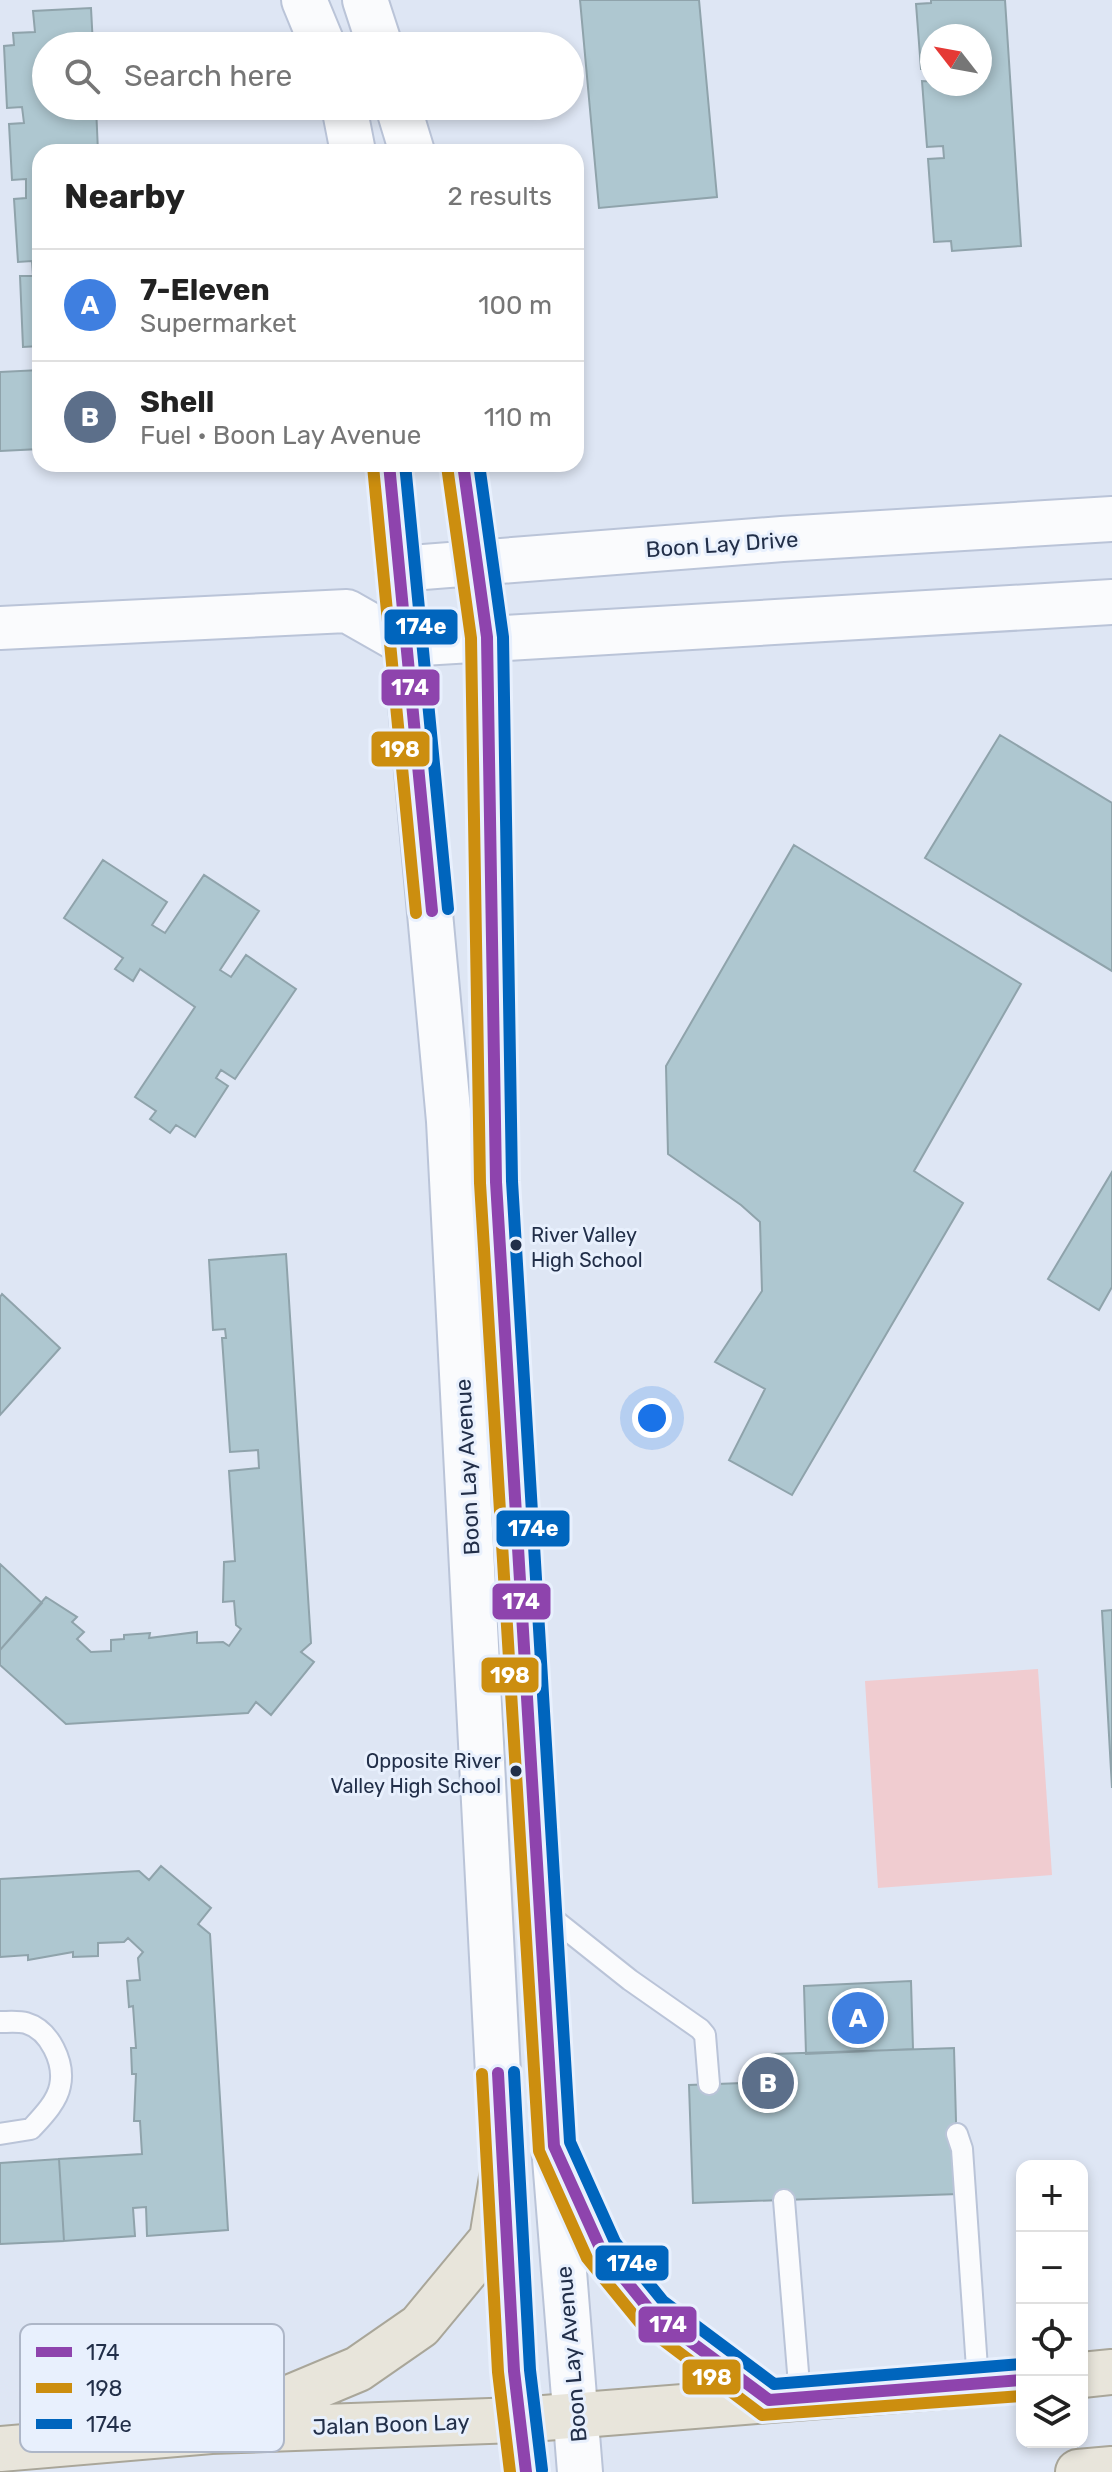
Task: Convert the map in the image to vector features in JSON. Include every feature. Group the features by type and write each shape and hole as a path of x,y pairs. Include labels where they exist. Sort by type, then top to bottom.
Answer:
{"main road":[{"path":"554,2146 601,2250 652,2313 784,2398"},
{"path":"284,2400 358,2369 420,2326 492,2239 503,2171"},
{"path":"1088,2374 1112,2372"},
{"name":"Jalan Boon Lay","path":"284,2428 519,2420 1016,2380"},
{"name":"Jalan Boon Lay","path":"0,2449 20,2447"},
{"path":"1078,2472 1112,2469"}],"street":[{"path":"304,0 317,32"},
{"path":"365,0 375,32"},
{"path":"347,120 351,144"},
{"path":"402,120 410,144"},
{"name":"Boon Lay Avenue","path":"390,472 439,982 449,1121 503,2171 519,2420 526,2472"},
{"name":"Boon Lay Avenue","path":"464,472 487,637 496,1182 554,2146 580,2472"},
{"name":"Boon Lay Drive","path":"398,569 476,561 1112,519"},
{"path":"347,611 398,569"},
{"path":"0,628 347,611 405,644 1112,602"}],"lane":[{"path":"542,1910 630,1980 700,2029 705,2035 709,2084"},
{"path":"0,2022 27,2023 44,2035 56,2051 60,2067 60,2088 31,2129 0,2134"},
{"path":"957,2134 962,2149 978,2383"},
{"path":"784,2200 784,2398"}],"shaded area":[{"path":"1038,1669 1052,1875 878,1888 865,1681"}],"building":[{"path":"580,0 699,0 717,197 599,208"},
{"path":"931,0 1005,0 1021,246 952,251 951,241 934,242 928,159 944,158 943,146 927,147 923,96 992,96 992,24 920,24 920,56 916,4 931,3"},
{"path":"91,8 92,32 35,32 33,11"},
{"path":"32,32 32,120 97,120 98,144 32,144 32,261 18,262 14,199 26,198 26,179 12,180 9,124 24,123 22,107 7,108 4,46 14,45 13,33"},
{"path":"20,276 32,276 32,346 23,347"},
{"path":"32,370 32,449 0,451 0,372"},
{"path":"1000,735 1112,803 1112,971 925,858"},
{"path":"794,845 1021,984 914,1171 963,1203 792,1495 729,1460 765,1389 715,1362 762,1291 760,1222 668,1154 666,1066"},
{"path":"103,860 167,902 152,925 165,933 204,875 259,911 220,970 231,977 246,955 296,989 235,1079 221,1070 216,1078 228,1086 195,1137 176,1125 170,1133 150,1119 156,1111 135,1097 195,1007 140,969 133,981 115,969 123,958 64,918"},
{"path":"1112,1172 1112,1287 1099,1310 1048,1279"},
{"path":"286,1254 311,1643 301,1652 314,1662 271,1715 256,1702 248,1713 66,1724 0,1665 0,1650 46,1597 77,1617 72,1622 84,1632 77,1639 91,1652 111,1651 111,1640 124,1639 124,1635 150,1633 149,1638 197,1632 197,1643 223,1642 229,1646 241,1629 236,1625 234,1601 223,1602 224,1562 235,1561 229,1471 259,1468 258,1450 230,1452 222,1338 226,1338 225,1329 213,1330 209,1260"},
{"path":"2,1294 60,1348 0,1415 0,1297"},
{"path":"0,1564 42,1603 0,1650"},
{"path":"1112,1610 1112,1788 1102,1611"},
{"path":"161,1866 211,1908 198,1924 210,1934 228,2230 147,2236 146,2207 133,2208 135,2236 64,2241 59,2159 142,2154 140,2121 134,2121 136,2074 132,2074 131,2048 136,2048 133,2006 129,2007 127,1981 140,1980 138,1958 143,1952 128,1938 124,1942 98,1943 98,1956 73,1957 73,1952 28,1960 28,1955 0,1957 0,1879 139,1871 149,1880"},
{"path":"911,1981 913,2049 806,2054 804,1986"},
{"path":"954,2048 958,2194 693,2203 689,2085 773,2082 772,2054"},
{"path":"59,2159 64,2241 0,2244 0,2163"}],"transit line":[{"name":"198","path":"374,472 416,913"},
{"name":"174","path":"390,472 432,911"},
{"name":"174e","path":"406,472 448,909"},
{"name":"198","path":"448,472 471,638 480,1183 539,2151 587,2258 640,2323 762,2415 1016,2396"},
{"name":"174","path":"464,472 487,637 496,1182 554,2146 601,2250 652,2313 769,2400 1016,2380"},
{"name":"174e","path":"480,472 503,637 512,1181 570,2142 615,2242 663,2301 774,2384 1016,2364"},
{"name":"174e","path":"514,2072 530,2370 542,2470"},
{"name":"174","path":"498,2073 514,2371 526,2472"},
{"name":"198","path":"482,2074 498,2372 510,2472"}],"place":[{"name":"River Valley High School","path":"516,1245"},
{"name":"Opposite River Valley High School","path":"516,1771"},
{"name":"7-Eleven","path":"858,2018"},
{"name":"Shell","path":"768,2083"}]}
